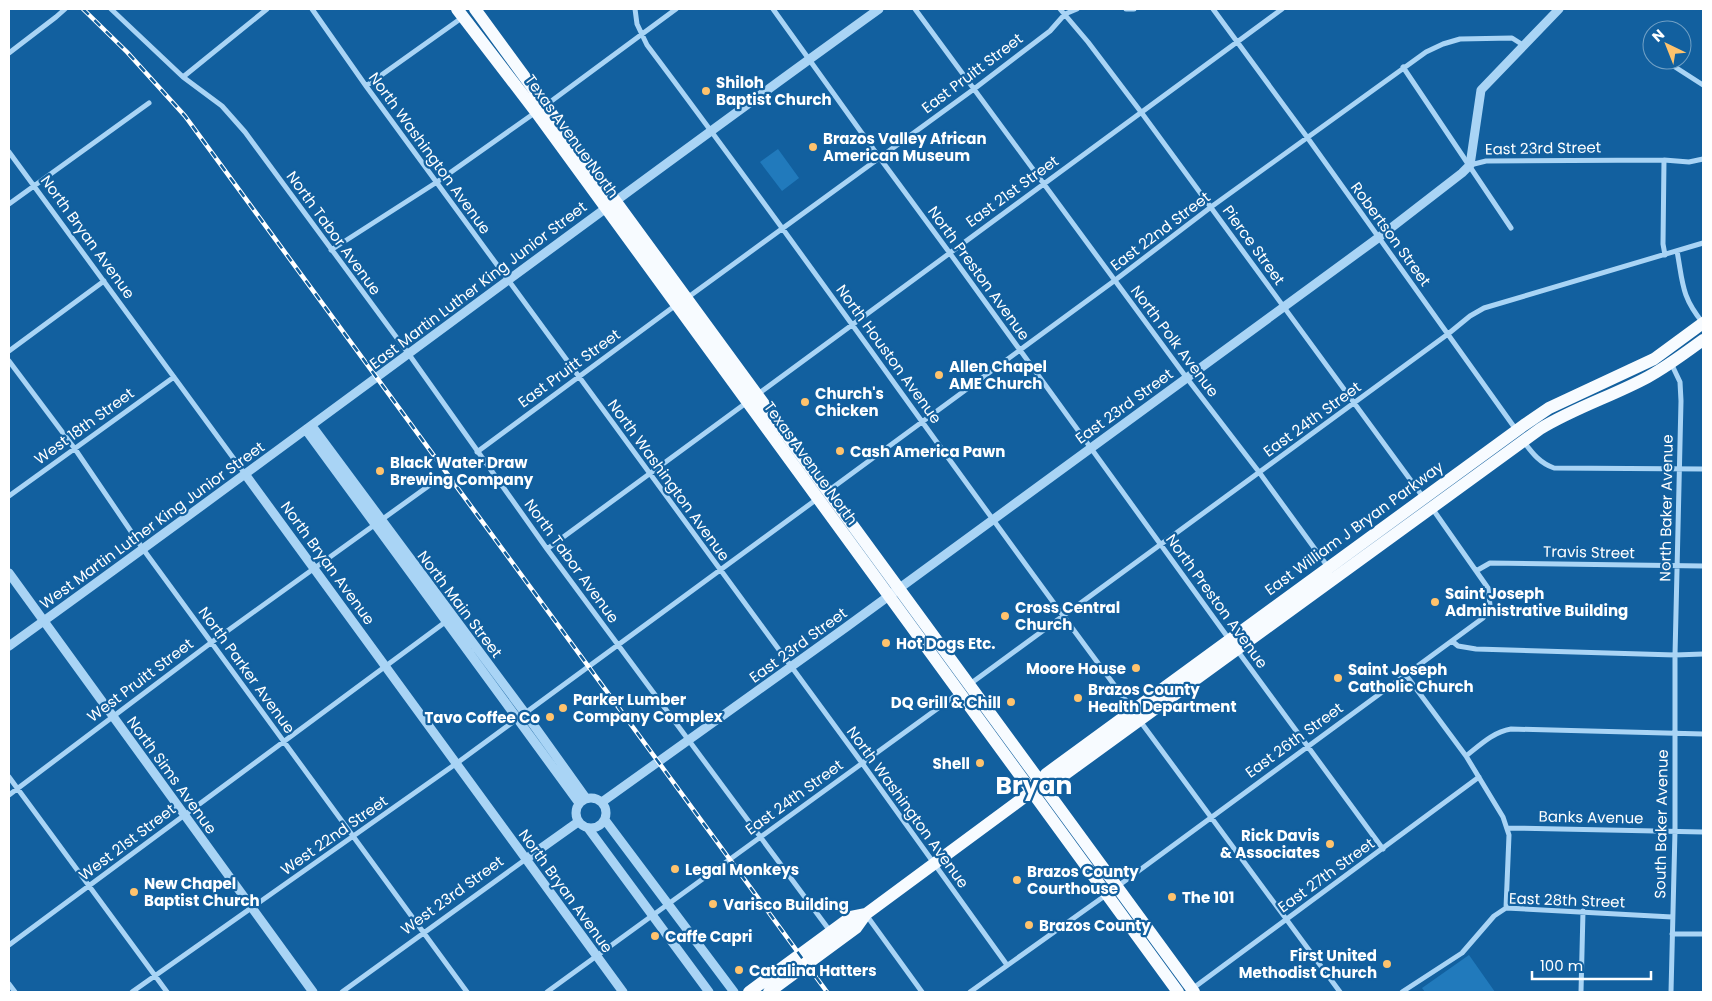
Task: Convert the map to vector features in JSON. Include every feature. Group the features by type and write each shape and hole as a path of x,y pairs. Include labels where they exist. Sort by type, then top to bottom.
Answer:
{"main road":[{"name":"Texas Avenue North","path":"475,9 541,109 681,302 752,398 828,491 894,593 1037,788 1117,886 1191,991"},
{"name":"Texas Avenue North","path":"460,13 541,109"},
{"name":"East William J Bryan Parkway","path":"769,992 856,928 866,914 934,863 1037,788 1053,783 1136,716 1233,644 1432,508 1520,435 1549,408 1654,359 1703,323"},
{"name":"East William J Bryan Parkway","path":"1233,644 1328,567 1423,497 1520,435 1646,378 1703,340"},
{"name":"Texas Avenue North","path":"752,398 817,499 894,593"},
{"name":"Texas Avenue North","path":"1037,788 1106,894 1178,992"},
{"name":"East William J Bryan Parkway","path":"749,992 850,917 866,914"}],"street":[{"path":"9,53 65,9"},
{"name":"North Tabor Avenue","path":"111,9 183,76 212,97 235,120 408,354 547,549 830,931"},
{"path":"183,76 267,9"},
{"name":"North Washington Avenue","path":"312,9 507,280 862,763 1007,965"},
{"name":"North Houston Avenue","path":"635,9 637,24 647,45 783,227 851,325 1062,616 1340,992"},
{"path":"331,250 436,182 541,109 676,9"},
{"name":"North Preston Avenue","path":"773,9 1383,849"},
{"name":"East Martin Luther King Junior Street","path":"309,428 610,204 712,132 879,9"},
{"name":"North Polk Avenue","path":"915,9 1114,281 1259,472 1328,567"},
{"name":"Pierce Street","path":"1060,9 1142,112 1423,497"},
{"name":"East Pruitt Street","path":"477,452 578,376 974,89 1050,31 1065,14 1077,9"},
{"path":"1126,9 1134,9"},
{"name":"Robertson Street","path":"1213,9 1307,137 1532,454 1554,468 1703,469"},
{"name":"East 21st Street","path":"547,549 1282,9"},
{"path":"1470,165 1478,98 1481,90 1559,9"},
{"path":"366,86 460,13"},
{"name":"East 22nd Street","path":"828,491 1403,67 1434,48 1460,40 1512,38 1523,45"},
{"path":"1403,67 1511,228"},
{"path":"1680,70 1703,85"},
{"path":"9,204 149,103"},
{"name":"North Bryan Avenue","path":"9,152 623,992"},
{"name":"East 23rd Street","path":"602,802 894,593 992,519 1378,238 1470,165 1486,161 1664,160 1689,162 1703,159"},
{"path":"1664,160 1664,255"},
{"name":"East 24th Street","path":"547,992 964,689 1470,316 1484,308 1703,243"},
{"path":"1677,251 1685,297 1692,311 1703,323"},
{"path":"9,351 104,281"},
{"name":"North Parker Avenue","path":"9,361 74,449 143,549 467,992"},
{"name":"North Baker Avenue","path":"1671,363 1680,382 1681,400 1675,655"},
{"name":"West 18th Street","path":"9,496 174,377"},
{"name":"West Martin Luther King Junior Street","path":"9,646 309,428"},
{"name":"North Main Street","path":"309,428 582,801"},
{"name":"West Pruitt Street","path":"9,795 212,642 434,482"},
{"path":"521,716 817,499"},
{"path":"1432,508 1488,588 1490,605 1482,618 1452,641 1458,646 1476,649 1675,655 1703,654"},
{"name":"Travis Street","path":"1476,571 1490,563 1703,566"},
{"name":"North Sims Avenue","path":"9,573 313,992"},
{"name":"West 21st Street","path":"9,945 449,619"},
{"name":"East 26th Street","path":"1117,886 1452,641"},
{"name":"South Baker Avenue","path":"1671,992 1675,831 1675,655"},
{"path":"1406,675 1466,756 1508,828 1510,835 1506,908"},
{"name":"West 22nd Street","path":"132,992 354,837 521,716"},
{"path":"1466,756 1493,735 1502,730 1511,729 1703,734"},
{"path":"9,777 167,992"},
{"name":"East 27th Street","path":"1191,991 1479,777"},
{"path":"709,992 588,828 578,822 576,812 582,801 596,798 602,802 606,811 605,820 734,992"},
{"path":"588,828 598,826 605,820"},
{"name":"West 23rd Street","path":"342,992 578,822"},
{"name":"Banks Avenue","path":"1508,828 1703,832"},
{"path":"970,992 1106,894"},
{"name":"East 28th Street","path":"1402,992 1462,953 1494,916 1506,908 1672,916"},
{"path":"1580,992 1583,911"},
{"path":"866,914 922,992"},
{"path":"1672,934 1703,934"},
{"path":"9,984 15,992"}],"shaded area":[{"path":"778,149 799,178 782,191 760,162"},
{"path":"1469,955 1495,992 1425,992 1422,988"}],"railway":[{"path":"83,9 127,52 185,116 827,992"}],"place":[{"name":"Shiloh Baptist Church","path":"706,91"},
{"name":"Brazos Valley African American Museum","path":"813,147"},
{"name":"Allen Chapel AME Church","path":"939,375"},
{"name":"Church's Chicken","path":"805,402"},
{"name":"Cash America Pawn","path":"840,451"},
{"name":"Black Water Draw Brewing Company","path":"380,471"},
{"name":"Saint Joseph Administrative Building","path":"1435,602"},
{"name":"Cross Central Church","path":"1005,616"},
{"name":"Hot Dogs Etc.","path":"886,643"},
{"name":"Moore House","path":"1136,668"},
{"name":"Saint Joseph Catholic Church","path":"1338,678"},
{"name":"Brazos County Health Department","path":"1078,698"},
{"name":"DQ Grill & Chill","path":"1011,702"},
{"name":"Parker Lumber Company Complex","path":"563,708"},
{"name":"Tavo Coffee Co","path":"550,717"},
{"name":"Shell","path":"980,763"},
{"name":"Rick Davis & Associates","path":"1330,844"},
{"name":"Legal Monkeys","path":"675,869"},
{"name":"Brazos County Courthouse","path":"1017,880"},
{"name":"New Chapel Baptist Church","path":"134,892"},
{"name":"The 101","path":"1172,897"},
{"name":"Varisco Building","path":"713,904"},
{"name":"Brazos County","path":"1029,925"},
{"name":"Caffe Capri","path":"655,936"},
{"name":"First United Methodist Church","path":"1387,964"},
{"name":"Catalina Hatters","path":"739,970"}],"district":[{"name":"Bryan","path":"1034,785"}]}
